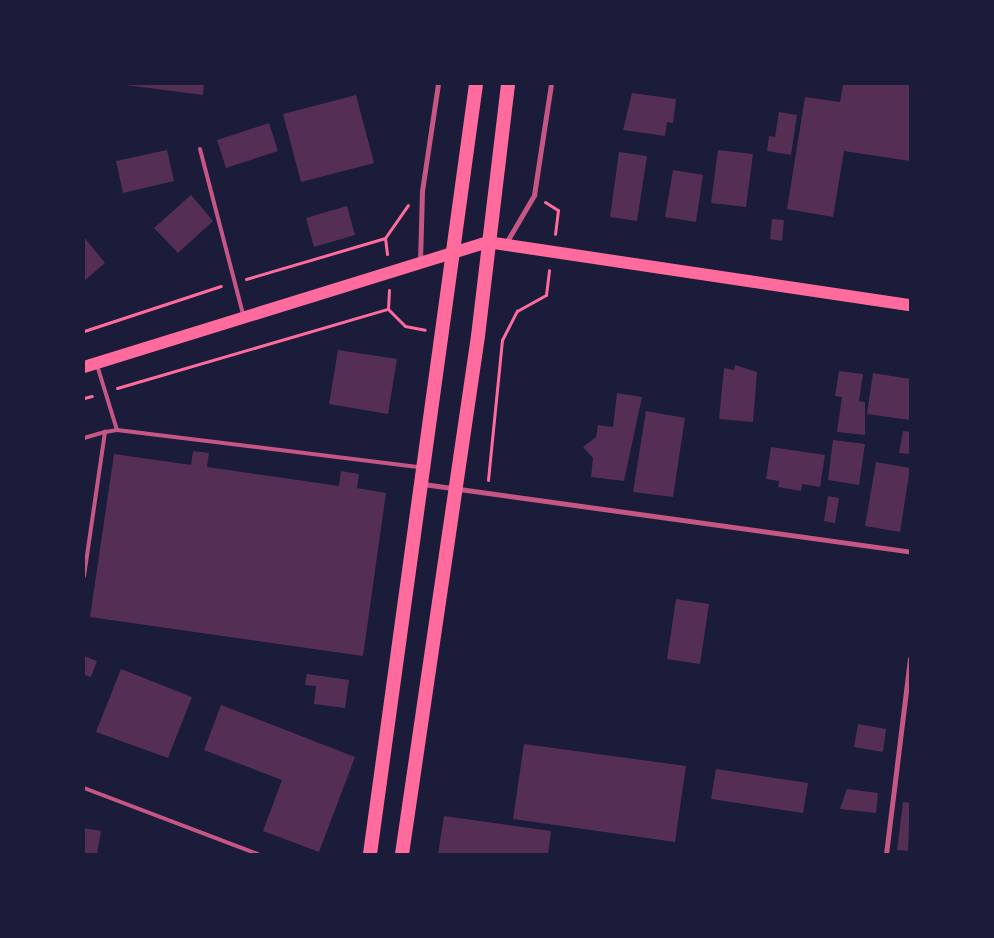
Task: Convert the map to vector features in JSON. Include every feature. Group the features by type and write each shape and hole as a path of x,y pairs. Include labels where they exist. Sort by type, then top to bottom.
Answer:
{"highway":[{"path":"370,854 419,484 476,84"},
{"path":"402,854 456,488 508,84"}],"main road":[{"path":"84,367 420,265 487,242 506,243 910,305"}],"street":[{"path":"420,265 422,191 438,84"},
{"path":"506,243 534,195 550,84"},
{"path":"419,484 910,552"},
{"path":"886,854 908,709 910,658"}],"lane":[{"path":"200,149 244,319"},
{"path":"96,363 117,430"},
{"path":"84,438 117,430 422,468"},
{"path":"84,576 105,432"},
{"path":"84,788 258,854"}],"path":[{"path":"487,493 502,340 516,311 546,295"},
{"path":"84,398 388,308"}],"building":[{"path":"118,84 204,84 203,95"},
{"path":"843,84 910,84 910,161 844,151 833,217 787,209 805,97 840,102"},
{"path":"632,93 676,99 673,123 667,122 665,136 623,130"},
{"path":"356,95 374,163 301,182 283,114"},
{"path":"779,112 797,115 791,155 767,151 769,136 775,137"},
{"path":"269,123 278,151 226,168 217,140"},
{"path":"167,150 174,181 123,193 116,161"},
{"path":"718,150 753,154 746,207 711,203"},
{"path":"619,152 647,156 637,221 610,217"},
{"path":"673,170 703,175 696,222 665,217"},
{"path":"191,195 213,221 178,253 154,228"},
{"path":"347,206 355,235 314,247 306,218"},
{"path":"772,219 784,220 782,241 770,239"},
{"path":"84,237 105,263 84,281"},
{"path":"338,350 397,359 388,414 329,404"},
{"path":"735,365 757,372 753,422 719,419 724,368 734,370"},
{"path":"839,371 863,374 859,401 865,402 865,435 837,432 842,397 835,396"},
{"path":"873,373 910,379 910,420 867,414"},
{"path":"617,393 642,397 624,481 591,477 593,458 583,447 596,437 598,425 613,427"},
{"path":"646,411 685,418 673,497 633,492"},
{"path":"903,431 910,432 910,454 899,453"},
{"path":"833,440 865,444 859,485 828,480"},
{"path":"771,447 825,455 820,487 802,484 801,491 778,487 779,481 766,479"},
{"path":"193,451 209,453 207,467 339,486 341,471 359,474 357,488 386,493 363,656 90,617 114,454 191,465"},
{"path":"876,462 910,468 900,532 865,526"},
{"path":"828,496 839,498 835,523 824,521"},
{"path":"676,599 709,604 700,664 667,659"},
{"path":"84,656 97,661 91,677 84,675"},
{"path":"121,669 192,697 168,758 96,732"},
{"path":"307,674 349,680 345,708 314,704 316,686 305,685"},
{"path":"221,705 355,757 319,852 263,831 282,780 204,750"},
{"path":"858,724 886,729 883,752 854,747"},
{"path":"524,744 686,766 675,842 513,819"},
{"path":"716,769 808,783 803,813 711,799"},
{"path":"847,789 878,793 876,813 840,809"},
{"path":"903,802 910,803 908,851 897,850"},
{"path":"444,816 551,831 548,854 438,854"},
{"path":"84,828 101,831 97,854 84,854"}]}
